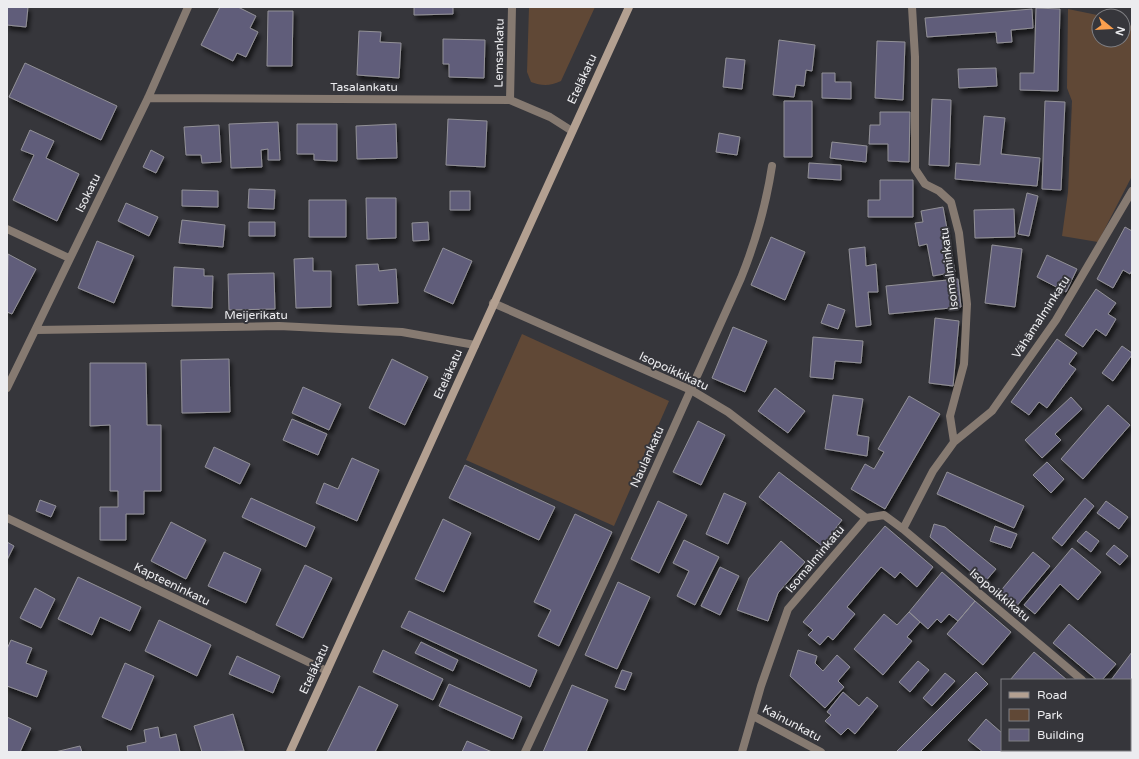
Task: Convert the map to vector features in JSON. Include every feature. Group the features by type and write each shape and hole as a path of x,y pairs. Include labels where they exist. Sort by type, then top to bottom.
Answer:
{"main road":[{"name":"Eteläkatu","path":"290,752 629,7"}],"street":[{"name":"Isokatu","path":"7,388 148,98 188,7"},
{"name":"Lemsankatu","path":"510,100 512,7"},
{"name":"Isomalminkatu","path":"912,7 915,57 915,169 925,184 939,191 951,202 958,233 967,304 964,364 950,416 954,442"},
{"name":"Tasalankatu","path":"148,98 510,100 550,117 572,131"},
{"name":"Naulankatu","path":"525,752 616,558 754,246 767,196 772,166"},
{"name":"Vähämalminkatu","path":"954,442 992,411 1056,320 1132,191"},
{"path":"7,230 70,258"},
{"name":"Isopoikkikatu","path":"493,303 691,390 728,412 866,518"},
{"name":"Meijerikatu","path":"36,330 279,326 402,332 474,345"},
{"path":"866,518 884,515 903,529 933,471 954,442"},
{"name":"Kapteeninkatu","path":"7,518 327,671"},
{"name":"Isomalminkatu","path":"742,752 761,686 788,609 866,518"},
{"name":"Isopoikkikatu","path":"903,529 1081,679"},
{"name":"Kainunkatu","path":"753,716 821,752"},
{"path":"1092,751 1097,752"}],"green space":[{"path":"529,7 595,7 561,81 557,83 546,85 531,82 527,72"},
{"path":"1068,9 1091,14 1091,48 1131,48 1132,26 1132,176 1098,242 1062,236 1068,192 1072,101 1067,88"},
{"path":"522,334 669,401 614,526 466,460"}],"building":[{"path":"7,7 28,7 26,27 7,25"},
{"path":"220,7 238,7 256,16 250,28 258,32 246,57 237,53 233,61 201,45"},
{"path":"414,7 453,7 453,14 414,15"},
{"path":"1036,8 1060,9 1058,91 1020,90 1020,73 1034,73"},
{"path":"1032,9 1033,28 1011,30 1012,42 997,43 996,32 927,37 925,18"},
{"path":"268,11 293,11 292,66 267,66"},
{"path":"359,31 381,32 380,42 401,43 399,78 357,75"},
{"path":"443,39 485,40 484,78 449,77 449,64 443,64"},
{"path":"779,40 815,45 812,71 806,70 804,86 796,85 794,97 773,95"},
{"path":"877,41 905,42 903,100 875,98"},
{"path":"726,58 745,60 742,89 723,87"},
{"path":"25,63 117,106 101,140 9,97"},
{"path":"996,68 997,86 959,88 958,69"},
{"path":"822,73 835,73 835,82 851,82 851,99 822,98"},
{"path":"932,99 951,100 949,166 929,165"},
{"path":"784,101 812,101 812,157 784,157"},
{"path":"1045,101 1065,102 1061,190 1042,189"},
{"path":"880,112 910,112 909,162 888,161 888,144 869,144 870,125 880,125"},
{"path":"984,116 1005,118 1001,154 1040,158 1037,186 955,179 956,163 980,165"},
{"path":"448,119 487,121 485,167 446,165"},
{"path":"278,122 280,160 268,160 268,149 261,150 262,167 231,168 229,124"},
{"path":"297,124 337,124 337,161 314,160 314,154 297,154"},
{"path":"396,124 397,158 357,159 356,126"},
{"path":"219,125 221,162 202,163 201,155 186,155 184,127"},
{"path":"30,130 54,141 46,158 79,174 57,221 13,200 34,155 21,150"},
{"path":"719,133 740,137 737,155 716,152"},
{"path":"832,142 867,146 866,162 830,158"},
{"path":"151,150 164,157 156,173 143,167"},
{"path":"809,163 841,165 841,180 808,178"},
{"path":"880,180 913,180 913,217 868,217 868,200 880,200"},
{"path":"249,189 275,190 274,209 248,208"},
{"path":"182,190 218,191 218,207 182,206"},
{"path":"450,191 470,191 470,210 450,210"},
{"path":"1027,193 1038,196 1029,236 1018,234"},
{"path":"366,198 396,198 396,238 367,239"},
{"path":"309,200 346,200 346,237 309,237"},
{"path":"126,203 158,217 149,236 118,221"},
{"path":"943,207 955,272 933,276 927,244 919,246 915,223 923,222 921,211"},
{"path":"1014,209 1015,237 975,238 974,210"},
{"path":"182,220 225,225 223,247 179,243"},
{"path":"249,222 275,222 275,236 249,236"},
{"path":"428,222 429,240 413,241 412,223"},
{"path":"1125,227 1132,231 1132,270 1130,274 1123,270 1113,288 1097,279"},
{"path":"771,237 805,252 785,300 751,285"},
{"path":"97,241 134,256 114,303 78,288"},
{"path":"992,245 1022,249 1015,307 985,303"},
{"path":"865,247 866,266 876,264 878,292 868,292 871,325 856,327 849,249"},
{"path":"443,248 472,261 453,304 424,291"},
{"path":"8,254 36,269 12,314 7,312"},
{"path":"1047,255 1077,269 1066,292 1037,277"},
{"path":"313,258 313,271 331,271 331,307 296,308 294,259"},
{"path":"378,264 379,271 396,269 398,303 358,305 356,265"},
{"path":"174,267 204,269 204,276 213,276 212,308 172,306"},
{"path":"274,273 275,309 229,310 228,274"},
{"path":"958,279 961,307 889,314 886,286"},
{"path":"1096,289 1116,303 1108,314 1116,319 1106,336 1096,329 1083,347 1065,335"},
{"path":"828,304 845,310 838,329 821,323"},
{"path":"935,318 959,321 953,386 929,383"},
{"path":"733,327 767,341 745,392 712,378"},
{"path":"813,337 863,341 861,363 835,361 833,379 810,377"},
{"path":"1057,339 1077,353 1069,364 1076,369 1047,408 1039,402 1029,415 1011,402"},
{"path":"1122,346 1132,353 1132,355 1113,381 1102,373"},
{"path":"229,359 230,412 182,413 181,360"},
{"path":"392,359 428,377 405,425 369,408"},
{"path":"90,363 146,363 147,425 161,425 161,491 144,491 144,514 126,514 126,540 100,540 100,507 118,507 118,491 110,491 110,425 90,426"},
{"path":"303,387 341,404 329,430 292,413"},
{"path":"775,388 805,411 788,433 758,411"},
{"path":"833,395 863,399 857,435 869,437 867,456 825,449"},
{"path":"909,396 940,414 885,509 851,489 865,464 874,469 884,452 878,449"},
{"path":"1071,397 1082,409 1055,434 1061,440 1042,458 1025,440"},
{"path":"1108,405 1130,425 1083,479 1061,459"},
{"path":"292,419 327,434 318,455 283,440"},
{"path":"698,421 725,435 701,485 673,472"},
{"path":"214,447 250,464 240,484 205,467"},
{"path":"352,458 379,470 357,521 316,503 324,483 338,489"},
{"path":"1047,462 1064,479 1051,493 1033,475"},
{"path":"465,465 555,507 539,540 449,498"},
{"path":"779,472 842,520 822,546 759,497"},
{"path":"947,472 1024,506 1014,528 937,494"},
{"path":"724,493 746,503 728,544 706,534"},
{"path":"251,498 315,527 306,547 242,517"},
{"path":"1085,498 1094,506 1062,546 1052,538"},
{"path":"40,500 56,506 51,517 36,511"},
{"path":"658,501 687,515 659,573 631,559"},
{"path":"1106,501 1128,517 1119,529 1097,513"},
{"path":"575,514 612,532 559,646 538,636 551,610 534,602"},
{"path":"443,519 471,533 444,592 415,579"},
{"path":"171,522 206,540 186,579 151,561"},
{"path":"934,524 945,527 996,569 984,583 930,537"},
{"path":"885,526 933,567 917,587 900,572 895,578 881,567 847,607 855,614 833,640 828,636 820,645 808,635 813,630 803,622"},
{"path":"995,526 1017,534 1011,548 990,541"},
{"path":"1086,531 1099,541 1091,552 1077,541"},
{"path":"684,540 719,557 695,605 677,596 689,571 673,563"},
{"path":"781,541 805,562 778,593 768,621 737,610 749,578"},
{"path":"7,542 14,546 7,560"},
{"path":"1114,545 1128,556 1120,565 1106,554"},
{"path":"1072,548 1101,572 1078,600 1060,584 1035,614 1024,605"},
{"path":"224,552 261,569 246,603 208,586"},
{"path":"1033,552 1050,566 1015,608 998,594"},
{"path":"305,565 332,578 303,638 276,625"},
{"path":"720,567 739,576 720,615 701,606"},
{"path":"942,572 975,601 958,621 949,614 941,623 937,619 928,629 909,612"},
{"path":"78,577 141,607 130,631 100,617 92,635 58,619"},
{"path":"618,582 650,597 617,669 585,655"},
{"path":"35,588 55,599 41,628 20,618"},
{"path":"975,601 1011,632 983,665 947,634"},
{"path":"409,611 537,670 530,687 401,627"},
{"path":"909,612 920,622 907,637 912,641 883,675 854,649 884,614 897,625"},
{"path":"159,620 211,645 197,676 145,651"},
{"path":"1069,624 1116,664 1103,679 1096,679 1053,643"},
{"path":"11,640 32,648 26,663 47,671 37,697 7,686 7,649"},
{"path":"421,642 458,660 453,671 415,653"},
{"path":"383,650 443,679 433,700 373,672"},
{"path":"798,650 817,656 815,663 823,671 837,655 850,667 838,681 844,687 825,708 790,676"},
{"path":"1034,652 1066,679 1011,679"},
{"path":"1132,652 1131,692 1131,679 1112,679"},
{"path":"237,656 280,676 273,693 229,674"},
{"path":"918,661 929,670 910,692 899,682"},
{"path":"125,663 154,676 131,730 102,717"},
{"path":"622,670 632,673 625,690 615,687"},
{"path":"976,672 988,684 920,752 896,752"},
{"path":"945,673 955,681 932,706 923,698"},
{"path":"449,684 522,717 513,739 439,706"},
{"path":"572,685 608,700 586,752 543,752"},
{"path":"359,686 398,705 375,752 327,752"},
{"path":"843,692 859,706 867,697 878,706 855,734 848,728 841,735 825,721 831,715 827,712"},
{"path":"233,714 244,751 202,752 194,726"},
{"path":"1132,714 1132,752 1116,752 1114,751 1131,751"},
{"path":"7,717 31,728 20,752 7,752"},
{"path":"986,719 1001,732 1001,751 1025,752 983,752 968,740"},
{"path":"158,727 160,738 176,734 180,752 128,752 127,746 146,742 144,730"},
{"path":"467,741 492,752 462,752"},
{"path":"80,746 82,752 55,752"},
{"path":"1046,751 1082,751 1082,752"}]}
